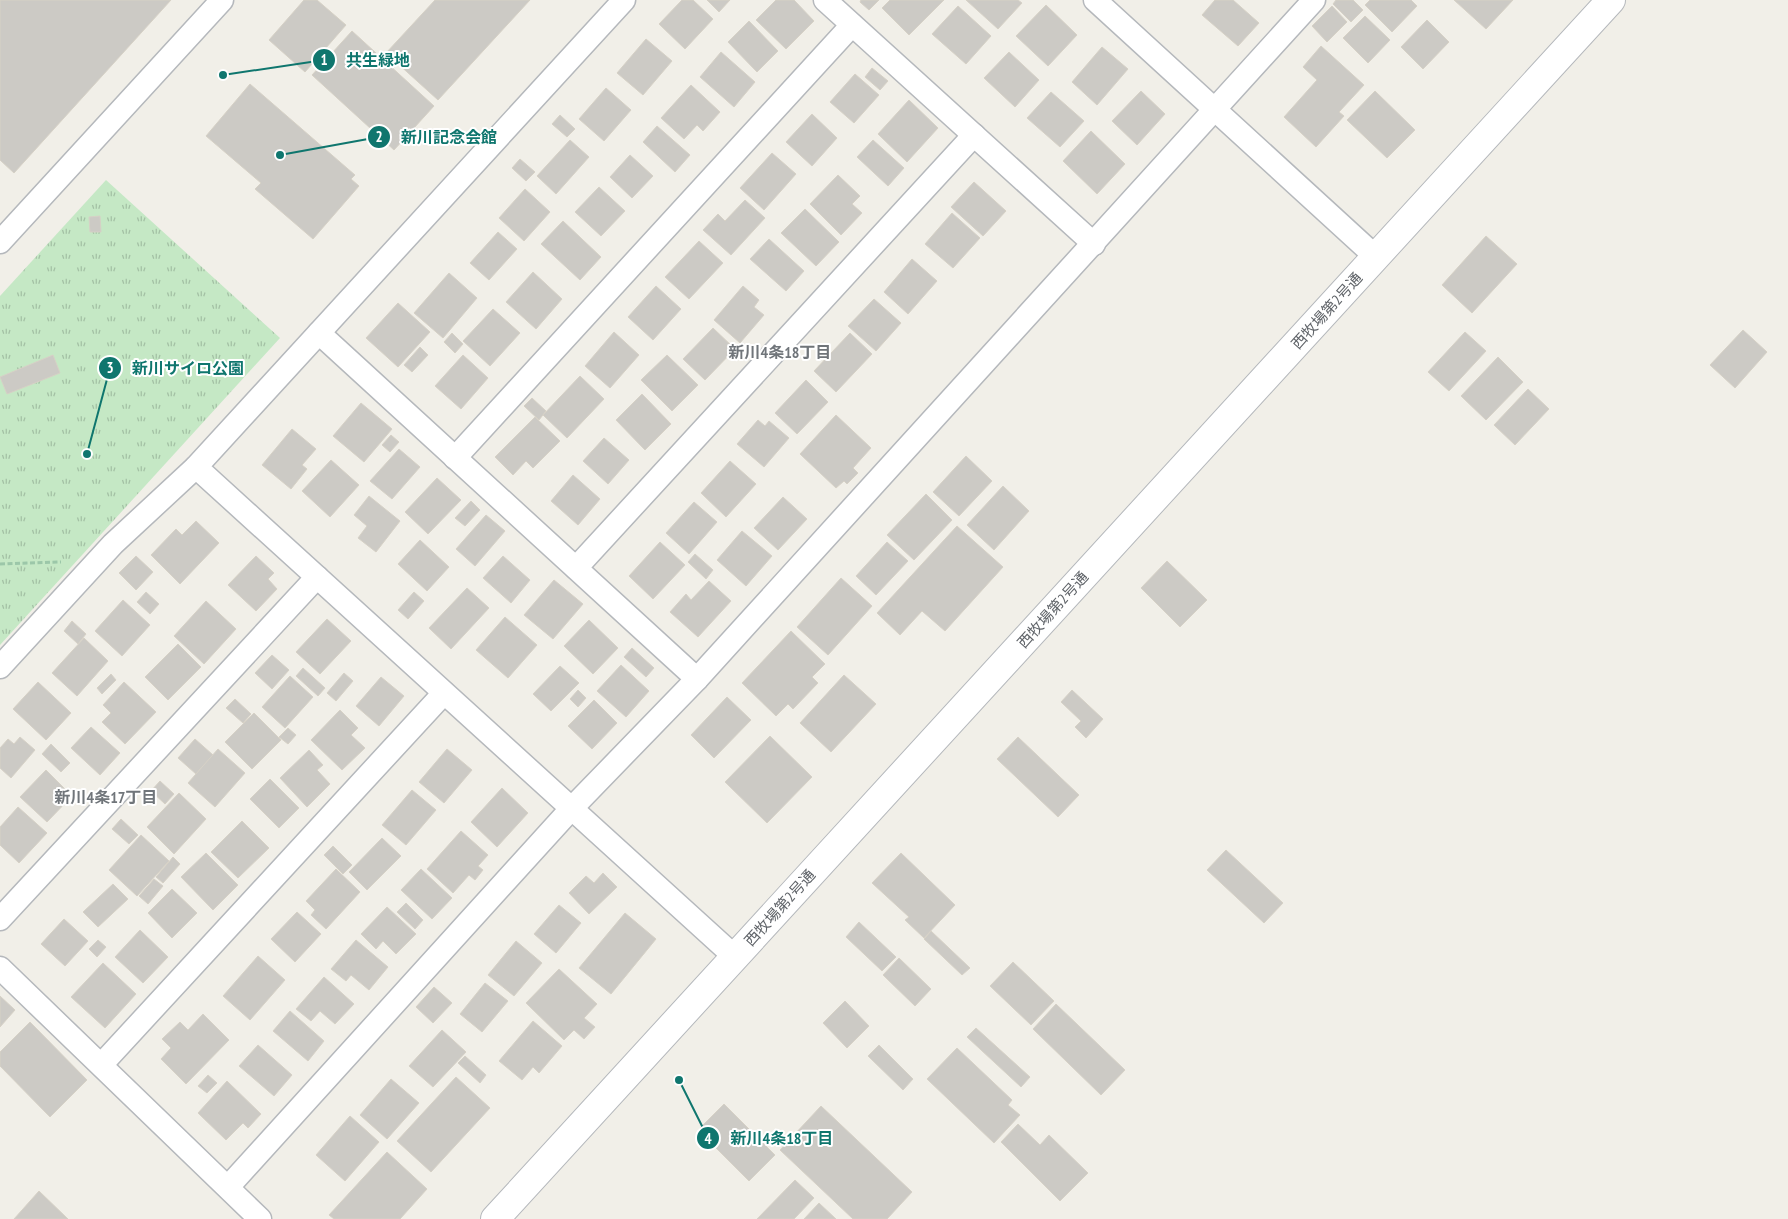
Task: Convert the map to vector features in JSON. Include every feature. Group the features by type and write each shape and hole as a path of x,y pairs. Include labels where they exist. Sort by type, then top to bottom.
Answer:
{"street":[{"path":"0,242 222,0"},
{"path":"0,667 113,544 196,467 624,0"},
{"path":"825,0 1094,244"},
{"path":"1094,0 1376,257"},
{"path":"228,1187 571,809 697,679 1094,244 1213,108 1314,0"},
{"name":"西牧場第2号通","path":"495,1219 1611,0"},
{"path":"455,458 852,25"},
{"path":"576,568 974,135"},
{"path":"319,333 697,679"},
{"path":"196,467 735,957"},
{"path":"0,919 316,576"},
{"path":"102,1064 444,693"},
{"path":"0,968 102,1064 260,1219"}],"path":[{"path":"0,564 60,562 64,566"}],"green space":[{"path":"106,180 280,338 0,645 0,296"}],"building":[{"path":"0,0 171,0 14,173 0,160"},
{"path":"304,0 317,0 346,25 305,72 269,40"},
{"path":"435,0 530,0 438,100 386,53"},
{"path":"682,0 693,0 713,19 685,49 659,24"},
{"path":"707,0 730,0 719,12"},
{"path":"776,0 794,0 814,21 786,49 756,20"},
{"path":"861,0 879,0 869,10 860,2"},
{"path":"890,0 944,0 909,35 882,8"},
{"path":"966,0 1018,0 1022,3 998,29"},
{"path":"1215,0 1233,0 1259,23 1238,46 1202,15"},
{"path":"1336,0 1353,0 1363,10 1351,22 1333,4"},
{"path":"1370,0 1411,0 1417,6 1392,32 1365,5"},
{"path":"1454,0 1513,0 1486,29"},
{"path":"1046,5 1077,35 1048,66 1016,36"},
{"path":"958,6 991,36 966,64 932,34"},
{"path":"1332,6 1347,22 1327,42 1312,26"},
{"path":"1365,16 1390,40 1368,63 1343,38"},
{"path":"1427,20 1449,42 1423,69 1401,47"},
{"path":"749,21 778,51 757,72 728,42"},
{"path":"352,31 434,106 394,150 312,75"},
{"path":"646,39 672,61 643,95 617,73"},
{"path":"1321,46 1364,85 1339,112 1344,116 1316,147 1284,117 1317,80 1303,67"},
{"path":"1102,47 1128,69 1097,105 1072,82"},
{"path":"721,52 755,82 734,107 700,77"},
{"path":"1009,52 1039,80 1015,107 984,78"},
{"path":"872,68 888,81 880,90 865,77"},
{"path":"855,74 879,95 854,123 830,102"},
{"path":"250,84 355,175 351,179 359,186 313,239 255,189 261,183 206,136"},
{"path":"691,85 720,112 703,131 697,125 684,139 661,118"},
{"path":"606,88 631,110 604,141 579,119"},
{"path":"1141,91 1165,114 1137,145 1112,121"},
{"path":"1375,91 1415,130 1387,158 1347,120"},
{"path":"1051,92 1084,121 1060,147 1027,118"},
{"path":"909,100 938,128 907,162 878,134"},
{"path":"812,114 837,138 812,166 786,142"},
{"path":"560,115 575,129 567,137 552,124"},
{"path":"657,126 690,155 675,172 643,142"},
{"path":"1091,131 1125,164 1097,194 1063,161"},
{"path":"570,140 589,157 556,194 537,176"},
{"path":"873,140 904,168 888,186 857,157"},
{"path":"772,153 796,174 764,210 740,188"},
{"path":"630,155 653,176 632,198 610,177"},
{"path":"520,159 535,172 526,181 512,168"},
{"path":"838,175 860,196 852,204 862,213 841,235 810,204"},
{"path":"974,182 1006,211 983,236 951,207"},
{"path":"599,187 625,211 601,236 575,212"},
{"path":"525,189 550,212 524,241 499,218"},
{"path":"745,200 765,218 731,255 703,230 718,214 725,221"},
{"path":"805,209 839,242 816,266 781,233"},
{"path":"952,213 980,238 953,268 925,244"},
{"path":"100,216 101,232 90,232 89,217"},
{"path":"563,221 601,257 580,280 541,244"},
{"path":"498,232 517,249 489,280 470,263"},
{"path":"1486,236 1517,264 1472,313 1442,285"},
{"path":"769,239 804,271 786,291 750,259"},
{"path":"699,241 723,263 689,299 665,277"},
{"path":"912,259 937,281 908,314 884,292"},
{"path":"533,272 562,299 536,329 506,302"},
{"path":"449,273 477,298 443,338 414,313"},
{"path":"656,286 681,309 653,340 628,317"},
{"path":"743,286 759,300 754,307 764,315 740,343 714,320"},
{"path":"874,299 901,323 876,351 848,326"},
{"path":"398,303 430,332 398,367 366,338"},
{"path":"493,309 520,333 490,366 463,341"},
{"path":"713,328 735,349 705,380 683,359"},
{"path":"1743,330 1767,352 1735,388 1710,365"},
{"path":"614,332 639,355 610,388 585,366"},
{"path":"1465,332 1486,351 1449,391 1428,372"},
{"path":"452,333 463,344 455,353 444,342"},
{"path":"850,333 872,354 836,392 814,371"},
{"path":"420,347 428,355 412,372 404,365"},
{"path":"53,355 60,373 7,394 0,377"},
{"path":"463,355 488,378 461,409 435,386"},
{"path":"667,355 698,385 672,411 641,380"},
{"path":"1498,357 1523,382 1486,420 1461,396"},
{"path":"580,376 604,399 567,438 543,415"},
{"path":"806,380 828,402 797,434 775,413"},
{"path":"1528,389 1549,409 1515,445 1494,425"},
{"path":"642,394 671,424 645,450 616,420"},
{"path":"532,398 546,411 539,420 524,406"},
{"path":"361,403 392,429 364,462 333,436"},
{"path":"836,415 871,448 853,468 858,473 847,484 844,481 836,488 800,454"},
{"path":"535,417 560,441 533,468 526,461 513,475 495,457"},
{"path":"758,420 765,426 769,421 789,438 764,467 737,444"},
{"path":"292,429 316,449 302,465 307,469 291,489 262,465"},
{"path":"391,435 399,442 390,452 382,445"},
{"path":"604,438 629,460 608,484 583,461"},
{"path":"399,449 420,467 392,499 370,481"},
{"path":"966,456 992,481 959,516 933,492"},
{"path":"331,460 359,485 330,517 302,491"},
{"path":"730,461 756,484 726,517 701,493"},
{"path":"573,475 600,499 578,525 551,501"},
{"path":"437,478 461,500 428,534 405,512"},
{"path":"1003,486 1029,511 994,550 967,525"},
{"path":"926,494 952,520 914,560 887,535"},
{"path":"369,496 400,521 376,552 358,538 367,526 354,515"},
{"path":"783,497 807,519 778,550 754,528"},
{"path":"471,501 480,510 465,526 455,518"},
{"path":"694,502 717,522 689,554 666,533"},
{"path":"486,515 505,531 475,566 456,549"},
{"path":"196,521 219,543 180,584 151,555 176,529 182,535"},
{"path":"957,526 1003,567 945,631 922,611 900,635 877,613"},
{"path":"742,531 772,556 746,586 717,560"},
{"path":"420,540 449,567 427,591 398,564"},
{"path":"660,542 685,565 653,599 629,576"},
{"path":"887,542 908,561 876,595 856,576"},
{"path":"695,554 713,570 706,579 688,562"},
{"path":"136,556 153,572 136,590 119,573"},
{"path":"256,556 274,573 268,579 277,589 256,611 228,585"},
{"path":"503,556 530,580 511,603 483,578"},
{"path":"1167,561 1207,600 1180,627 1141,588"},
{"path":"841,578 872,606 828,655 797,627"},
{"path":"554,580 583,604 553,639 524,615"},
{"path":"709,581 731,601 698,637 670,612 686,594 691,600"},
{"path":"467,588 489,608 451,649 429,628"},
{"path":"146,592 159,604 150,614 137,602"},
{"path":"414,592 424,601 408,619 398,610"},
{"path":"123,600 150,625 122,656 95,631"},
{"path":"206,601 236,629 204,664 174,636"},
{"path":"505,617 537,645 508,678 476,650"},
{"path":"327,619 351,641 320,674 296,652"},
{"path":"589,620 618,648 593,674 564,646"},
{"path":"72,621 86,634 78,644 64,631"},
{"path":"791,631 825,664 812,677 818,683 793,709 788,704 776,716 742,683"},
{"path":"84,638 108,661 77,696 52,673"},
{"path":"178,644 201,667 168,700 145,677"},
{"path":"632,648 654,668 646,677 624,657"},
{"path":"272,655 289,670 272,689 255,673"},
{"path":"621,665 649,691 626,717 597,691"},
{"path":"560,666 579,683 551,711 533,694"},
{"path":"303,668 325,688 318,696 296,676"},
{"path":"344,673 353,681 336,701 327,693"},
{"path":"111,674 116,680 102,694 97,688"},
{"path":"844,675 876,704 831,752 800,723"},
{"path":"290,676 313,697 285,728 262,707"},
{"path":"381,677 404,696 379,726 356,706"},
{"path":"38,682 71,713 46,740 13,709"},
{"path":"124,682 156,712 125,744 102,722 111,713 103,705"},
{"path":"578,690 586,698 578,707 570,699"},
{"path":"1072,690 1103,719 1086,738 1075,727 1081,721 1061,702"},
{"path":"727,697 751,720 714,758 691,735"},
{"path":"235,699 251,714 243,723 226,708"},
{"path":"594,700 617,723 592,749 568,726"},
{"path":"340,710 358,728 351,735 365,748 342,770 311,740"},
{"path":"254,713 281,740 252,769 225,742"},
{"path":"91,727 120,753 100,775 71,748"},
{"path":"288,728 296,735 288,744 279,737"},
{"path":"770,736 812,777 767,823 725,782"},
{"path":"20,737 35,750 11,778 0,768 0,748 8,739 14,744"},
{"path":"1018,737 1079,795 1058,817 997,759"},
{"path":"195,739 213,755 196,774 178,758"},
{"path":"51,744 70,763 61,772 42,754"},
{"path":"218,749 245,773 215,807 188,783"},
{"path":"447,749 472,770 444,803 419,782"},
{"path":"309,750 323,765 317,770 330,784 307,807 280,778"},
{"path":"46,770 72,796 47,822 20,797"},
{"path":"270,779 299,808 279,828 250,799"},
{"path":"160,781 174,794 165,804 151,791"},
{"path":"502,788 528,813 497,847 471,822"},
{"path":"412,790 436,810 406,845 382,825"},
{"path":"179,793 206,819 174,854 147,827"},
{"path":"18,807 47,833 19,863 0,845 0,827"},
{"path":"121,819 138,835 129,844 112,829"},
{"path":"242,821 269,848 238,878 211,852"},
{"path":"461,831 488,855 478,866 483,870 475,880 469,875 453,893 427,869"},
{"path":"141,835 169,861 137,896 109,870"},
{"path":"382,838 401,856 367,890 349,872"},
{"path":"333,846 352,865 343,874 324,855"},
{"path":"1226,850 1283,903 1264,923 1207,870"},
{"path":"206,853 238,885 213,910 181,877"},
{"path":"901,853 955,905 924,938 905,920 909,917 872,883"},
{"path":"173,857 180,864 163,883 156,877"},
{"path":"336,869 360,892 326,929 311,915 315,910 306,901"},
{"path":"421,869 452,898 432,919 401,890"},
{"path":"603,873 617,887 589,914 569,893 586,876 594,883"},
{"path":"154,879 163,886 148,904 139,896"},
{"path":"113,884 128,899 98,927 83,912"},
{"path":"172,889 197,913 172,938 148,913"},
{"path":"406,903 423,920 415,929 397,912"},
{"path":"559,905 581,923 556,953 534,934"},
{"path":"387,907 416,934 396,954 383,941 376,949 361,934"},
{"path":"297,912 321,934 295,962 271,939"},
{"path":"625,913 656,939 611,994 579,968"},
{"path":"64,919 88,941 65,966 41,944"},
{"path":"859,922 896,957 882,971 846,937"},
{"path":"140,930 168,957 143,983 115,957"},
{"path":"931,931 970,968 962,975 924,939"},
{"path":"98,940 106,947 97,957 89,949"},
{"path":"356,940 388,967 369,990 351,975 346,981 331,969"},
{"path":"516,941 542,963 514,996 488,975"},
{"path":"258,956 285,980 250,1020 223,996"},
{"path":"899,958 931,989 915,1006 883,975"},
{"path":"1013,962 1054,1001 1031,1025 990,986"},
{"path":"103,963 136,994 105,1028 71,997"},
{"path":"559,969 597,1004 584,1018 595,1027 584,1039 574,1030 564,1040 526,1003"},
{"path":"324,977 354,1004 335,1024 320,1011 311,1021 296,1009"},
{"path":"485,983 508,1001 482,1032 460,1014"},
{"path":"434,987 452,1003 433,1023 416,1007"},
{"path":"0,996 15,1010 0,1027"},
{"path":"845,1001 869,1026 847,1048 823,1023"},
{"path":"1056,1004 1125,1070 1101,1095 1033,1029"},
{"path":"290,1011 324,1041 308,1061 273,1031"},
{"path":"203,1014 229,1040 186,1084 161,1059 171,1048 162,1039 180,1022 188,1030"},
{"path":"533,1021 562,1046 539,1073 533,1067 522,1080 499,1061"},
{"path":"30,1022 87,1080 50,1117 0,1066 0,1052"},
{"path":"976,1028 1030,1077 1021,1087 967,1037"},
{"path":"442,1030 466,1052 433,1087 409,1066"},
{"path":"258,1045 292,1075 274,1096 239,1066"},
{"path":"879,1045 913,1079 903,1090 868,1056"},
{"path":"957,1048 1012,1100 1008,1105 1020,1115 994,1143 927,1079"},
{"path":"465,1056 486,1075 480,1083 458,1063"},
{"path":"208,1075 217,1083 207,1093 198,1086"},
{"path":"456,1077 490,1108 431,1172 397,1141"},
{"path":"391,1079 419,1103 387,1139 360,1115"},
{"path":"227,1081 261,1114 248,1128 243,1123 226,1140 198,1113"},
{"path":"724,1104 775,1155 749,1181 698,1130"},
{"path":"821,1106 912,1192 887,1219 853,1219 780,1150"},
{"path":"350,1116 379,1142 345,1181 316,1155"},
{"path":"1018,1124 1040,1145 1049,1135 1088,1173 1060,1201 1001,1142"},
{"path":"387,1152 427,1189 400,1219 334,1219 329,1215"},
{"path":"795,1180 814,1198 794,1219 757,1219"},
{"path":"39,1191 68,1219 14,1219"},
{"path":"819,1203 836,1219 804,1219"}],"place":[{"name":"共生緑地","path":"223,75"},
{"name":"新川記念会館","path":"280,155"},
{"name":"新川サイロ公園","path":"87,454"},
{"name":"新川4条18丁目","path":"679,1080"}],"district":[{"name":"新川4条18丁目","path":"780,352"},
{"name":"新川4条17丁目","path":"106,797"}]}
